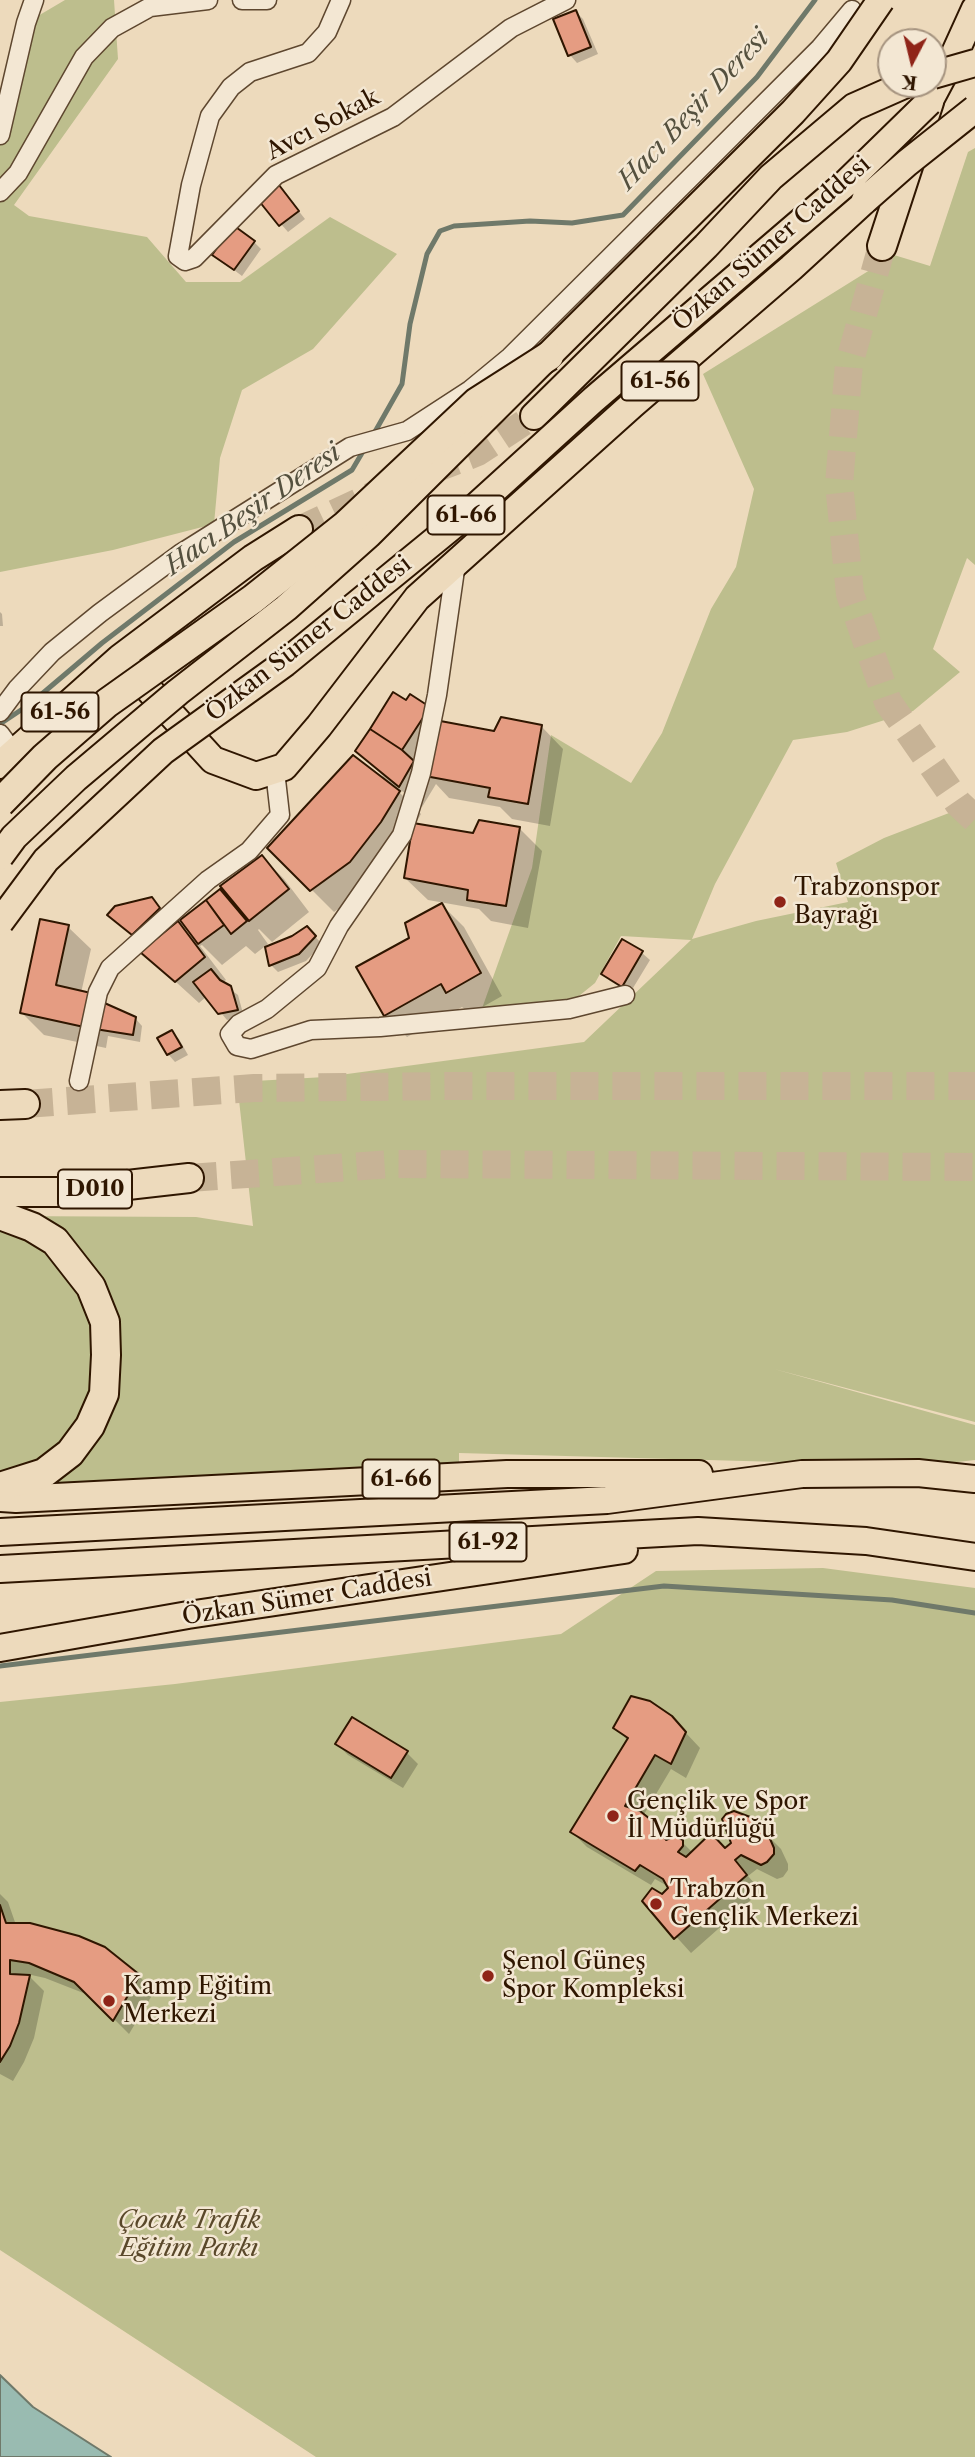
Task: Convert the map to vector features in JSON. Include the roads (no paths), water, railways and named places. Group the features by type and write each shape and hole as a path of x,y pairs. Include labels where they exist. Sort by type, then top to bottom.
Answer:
{"highway":[{"path":"882,246 928,98"},
{"path":"0,803 45,757 107,703 263,591 346,525 477,401 549,356"},
{"name":"D010","path":"0,1192 66,1192 189,1178"},
{"path":"0,1215 32,1227 55,1241 91,1287 104,1322 106,1355 104,1394 90,1426 70,1453 44,1473 0,1488"}],"main road":[{"name":"Özkan Sümer Caddesi","path":"0,856 14,837 76,778 178,692 286,608 368,535 793,112 839,61 881,0"},
{"name":"Özkan Sümer Caddesi","path":"947,65 975,9"},
{"path":"947,79 975,63"},
{"name":"61-56","path":"534,416 706,246 771,177 854,107 877,97"},
{"name":"Özkan Sümer Caddesi","path":"0,922 46,860 163,751 285,663 472,510 593,400 845,184 922,98"},
{"name":"61-56","path":"275,771 284,766 320,726 417,598 622,414 792,268 907,163 975,109"},
{"name":"61-56","path":"4,748 253,558 299,529"},
{"path":"120,658 213,760 256,776 275,771"},
{"name":"61-66","path":"0,1498 508,1474 802,1474"},
{"name":"61-92","path":"0,1532 607,1500 802,1474 918,1474 975,1479"},
{"name":"Özkan Sümer Caddesi","path":"0,1569 698,1531 866,1541 975,1557"},
{"name":"Özkan Sümer Caddesi","path":"0,1648 188,1615 614,1551 753,1543 866,1541"}],"street":[{"path":"0,135 26,23 34,0"},
{"path":"0,192 18,173 84,57 112,29 150,7 208,0"},
{"path":"242,0 267,0"},
{"name":"Avcı Sokak","path":"341,0 327,32 308,53 250,72 231,87 210,116 191,186 178,256 185,261 194,258 276,175 393,117 511,28 566,0"},
{"path":"0,712 17,689 52,652 180,554 350,447 407,431 470,390 510,357 820,48 856,3"},
{"path":"456,563 437,695 421,774 402,835 339,926 317,968 267,1009 239,1024 230,1034 237,1046 251,1049 311,1030 380,1027 569,1009 625,995"},
{"path":"79,1081 98,992 110,968 208,880 248,851 280,815 275,771"}],"water":[{"path":"0,2375 33,2407 111,2457 0,2457"}],"waterway":[{"name":"Hacı Beşir Deresi","path":"372,437 402,384 410,324 427,254 440,231 454,226 530,221 572,223 623,215 757,77 815,0"},
{"name":"Hacı Beşir Deresi","path":"0,724 30,704 102,643 234,542 352,470 365,448"},
{"path":"0,1666 664,1586 892,1600 975,1613"}],"tunnel":[{"path":"882,246 849,364 839,484 850,594 888,702 958,803 975,819"},
{"path":"432,471 478,453 534,416"},
{"path":"299,529 376,493"},
{"path":"25,1104 254,1088 975,1086"},
{"path":"189,1178 393,1164 975,1167"}],"place":[{"name":"Trabzonspor Bayrağı","path":"780,902"},
{"name":"Gençlik ve Spor İl Müdürlüğü","path":"613,1816"},
{"name":"Trabzon Gençlik Merkezi","path":"656,1904"},
{"name":"Şenol Güneş Spor Kompleksi","path":"488,1976"},
{"name":"Kamp Eğitim Merkezi","path":"109,2001"}],"park label":[{"name":"Çocuk Trafik Eğitim Parkı","path":"189,2235"}]}
